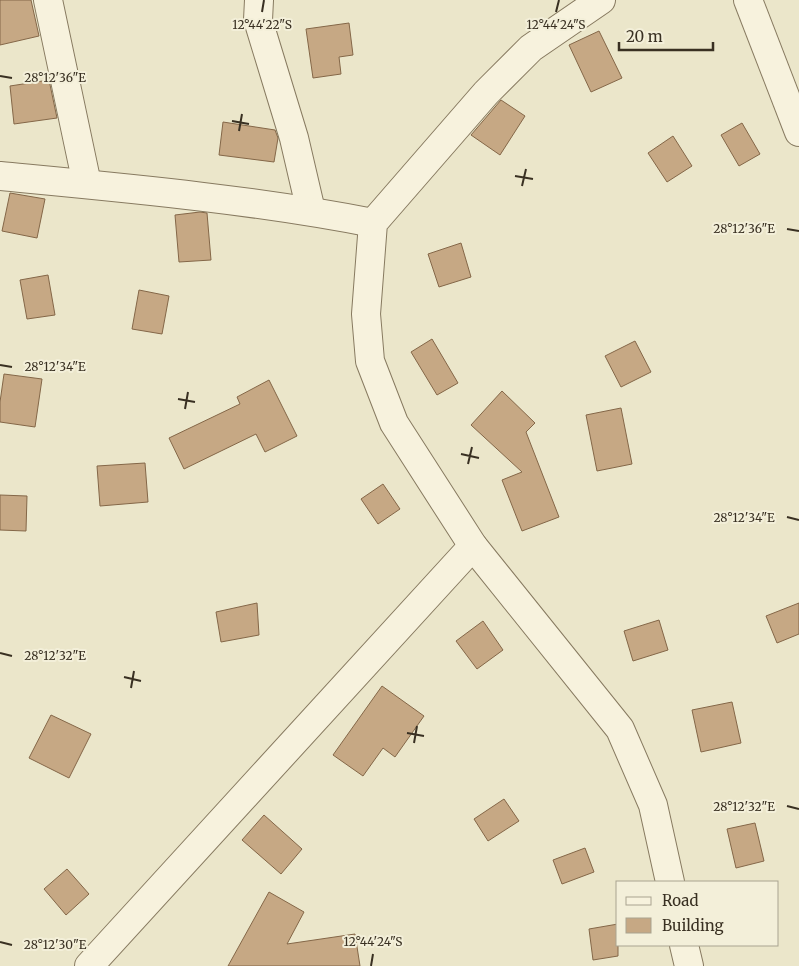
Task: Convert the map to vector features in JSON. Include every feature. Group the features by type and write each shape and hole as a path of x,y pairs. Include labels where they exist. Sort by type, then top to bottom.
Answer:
{"street":[{"path":"48,0 87,184"},
{"path":"259,0 258,20 294,138 311,211"},
{"path":"601,0 531,48 486,93 373,223 366,314 370,361 394,423 472,546 620,729 652,805 670,881"},
{"path":"748,0 799,132"},
{"path":"0,176 87,184 311,211 373,223"},
{"path":"89,966 472,546"},
{"path":"684,946 689,966"}],"building":[{"path":"0,0 31,0 39,36 0,45"},
{"path":"349,23 353,55 339,57 341,74 313,78 306,29"},
{"path":"599,31 622,78 591,92 569,45"},
{"path":"49,80 57,118 14,124 10,86"},
{"path":"501,100 525,116 500,155 471,135"},
{"path":"223,122 275,130 278,138 274,162 219,155"},
{"path":"742,123 760,154 739,166 721,135"},
{"path":"673,136 692,166 667,182 648,153"},
{"path":"10,193 45,199 37,238 2,231"},
{"path":"207,213 211,260 179,262 175,215"},
{"path":"461,243 471,277 439,287 428,254"},
{"path":"48,275 55,315 27,319 20,280"},
{"path":"139,290 169,296 162,334 132,329"},
{"path":"432,339 458,383 437,395 411,352"},
{"path":"635,341 651,372 621,387 605,356"},
{"path":"4,374 42,379 35,427 0,422 0,402"},
{"path":"269,380 297,436 265,452 256,434 184,469 169,438 240,404 237,397"},
{"path":"502,391 535,423 526,432 559,517 522,531 502,480 522,472 471,425"},
{"path":"621,408 632,464 597,471 586,415"},
{"path":"145,463 148,502 100,506 97,466"},
{"path":"383,484 400,509 378,524 361,499"},
{"path":"0,495 27,496 26,531 0,530"},
{"path":"257,603 259,635 221,642 216,612"},
{"path":"799,603 799,634 777,643 766,616"},
{"path":"659,620 668,650 633,661 624,631"},
{"path":"483,621 503,650 477,669 456,641"},
{"path":"382,686 424,716 395,757 383,748 363,776 333,755"},
{"path":"732,702 741,743 701,752 692,710"},
{"path":"51,715 91,734 69,778 29,758"},
{"path":"504,799 519,821 488,841 474,819"},
{"path":"264,815 302,849 281,874 242,840"},
{"path":"755,823 764,861 736,868 727,829"},
{"path":"585,848 594,872 562,884 553,860"},
{"path":"67,869 89,894 66,915 44,889"},
{"path":"269,892 304,912 287,944 355,934 360,966 228,966"},
{"path":"616,924 618,956 593,960 589,929"}]}
